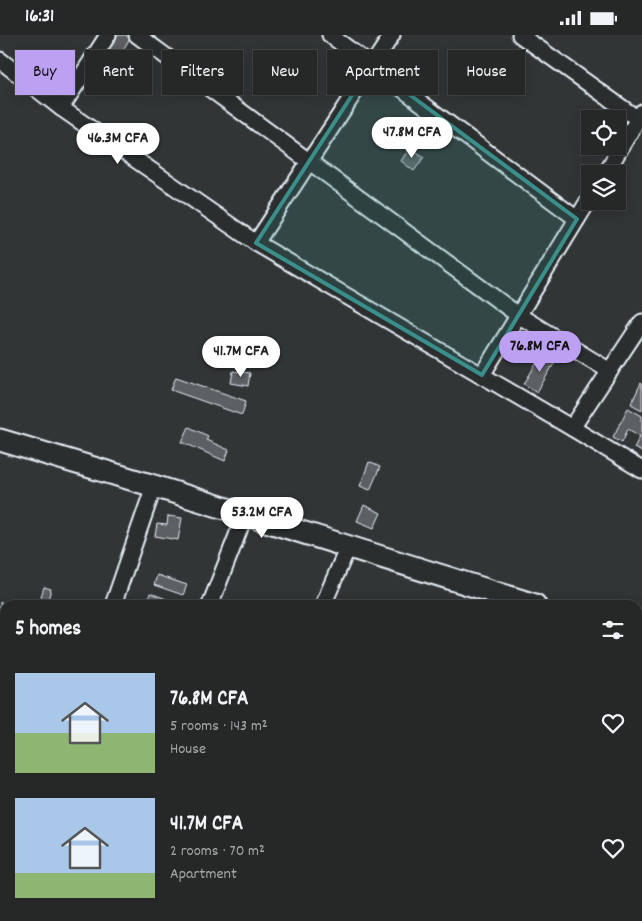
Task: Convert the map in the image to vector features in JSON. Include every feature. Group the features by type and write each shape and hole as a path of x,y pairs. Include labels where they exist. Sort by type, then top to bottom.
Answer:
{"street":[{"path":"61,108 108,35"},
{"path":"137,35 518,315 610,371"},
{"path":"330,35 350,50"},
{"path":"382,50 392,35"},
{"path":"520,35 640,116 610,165"},
{"path":"0,60 61,108 256,243 642,470"},
{"path":"256,243 352,95"},
{"path":"410,95 577,219"},
{"path":"482,375 583,210"},
{"path":"572,428 642,322"},
{"path":"0,440 519,600"},
{"path":"115,600 154,486"},
{"path":"212,600 245,515"},
{"path":"325,600 348,547"}],"highlighted area":[{"path":"371,66 577,219 482,375 256,243"}],"building":[{"path":"111,35 125,35 130,38 123,50 102,50"},
{"path":"410,147 424,157 414,171 401,161"},
{"path":"542,354 555,362 537,392 524,384"},
{"path":"233,371 250,373 248,386 231,383"},
{"path":"176,377 246,401 242,415 171,390"},
{"path":"642,384 642,410 631,404"},
{"path":"628,408 642,416 642,452 634,448 640,436 628,429 622,442 613,437"},
{"path":"189,427 208,436 206,440 229,450 225,461 182,442"},
{"path":"369,462 380,467 370,490 360,486"},
{"path":"364,505 381,513 374,528 357,521"},
{"path":"168,516 182,518 178,540 155,536 157,524 167,525"},
{"path":"157,575 187,585 183,595 154,585"},
{"path":"44,587 51,589 48,600 41,597"},
{"path":"150,593 169,600 148,600"}]}
